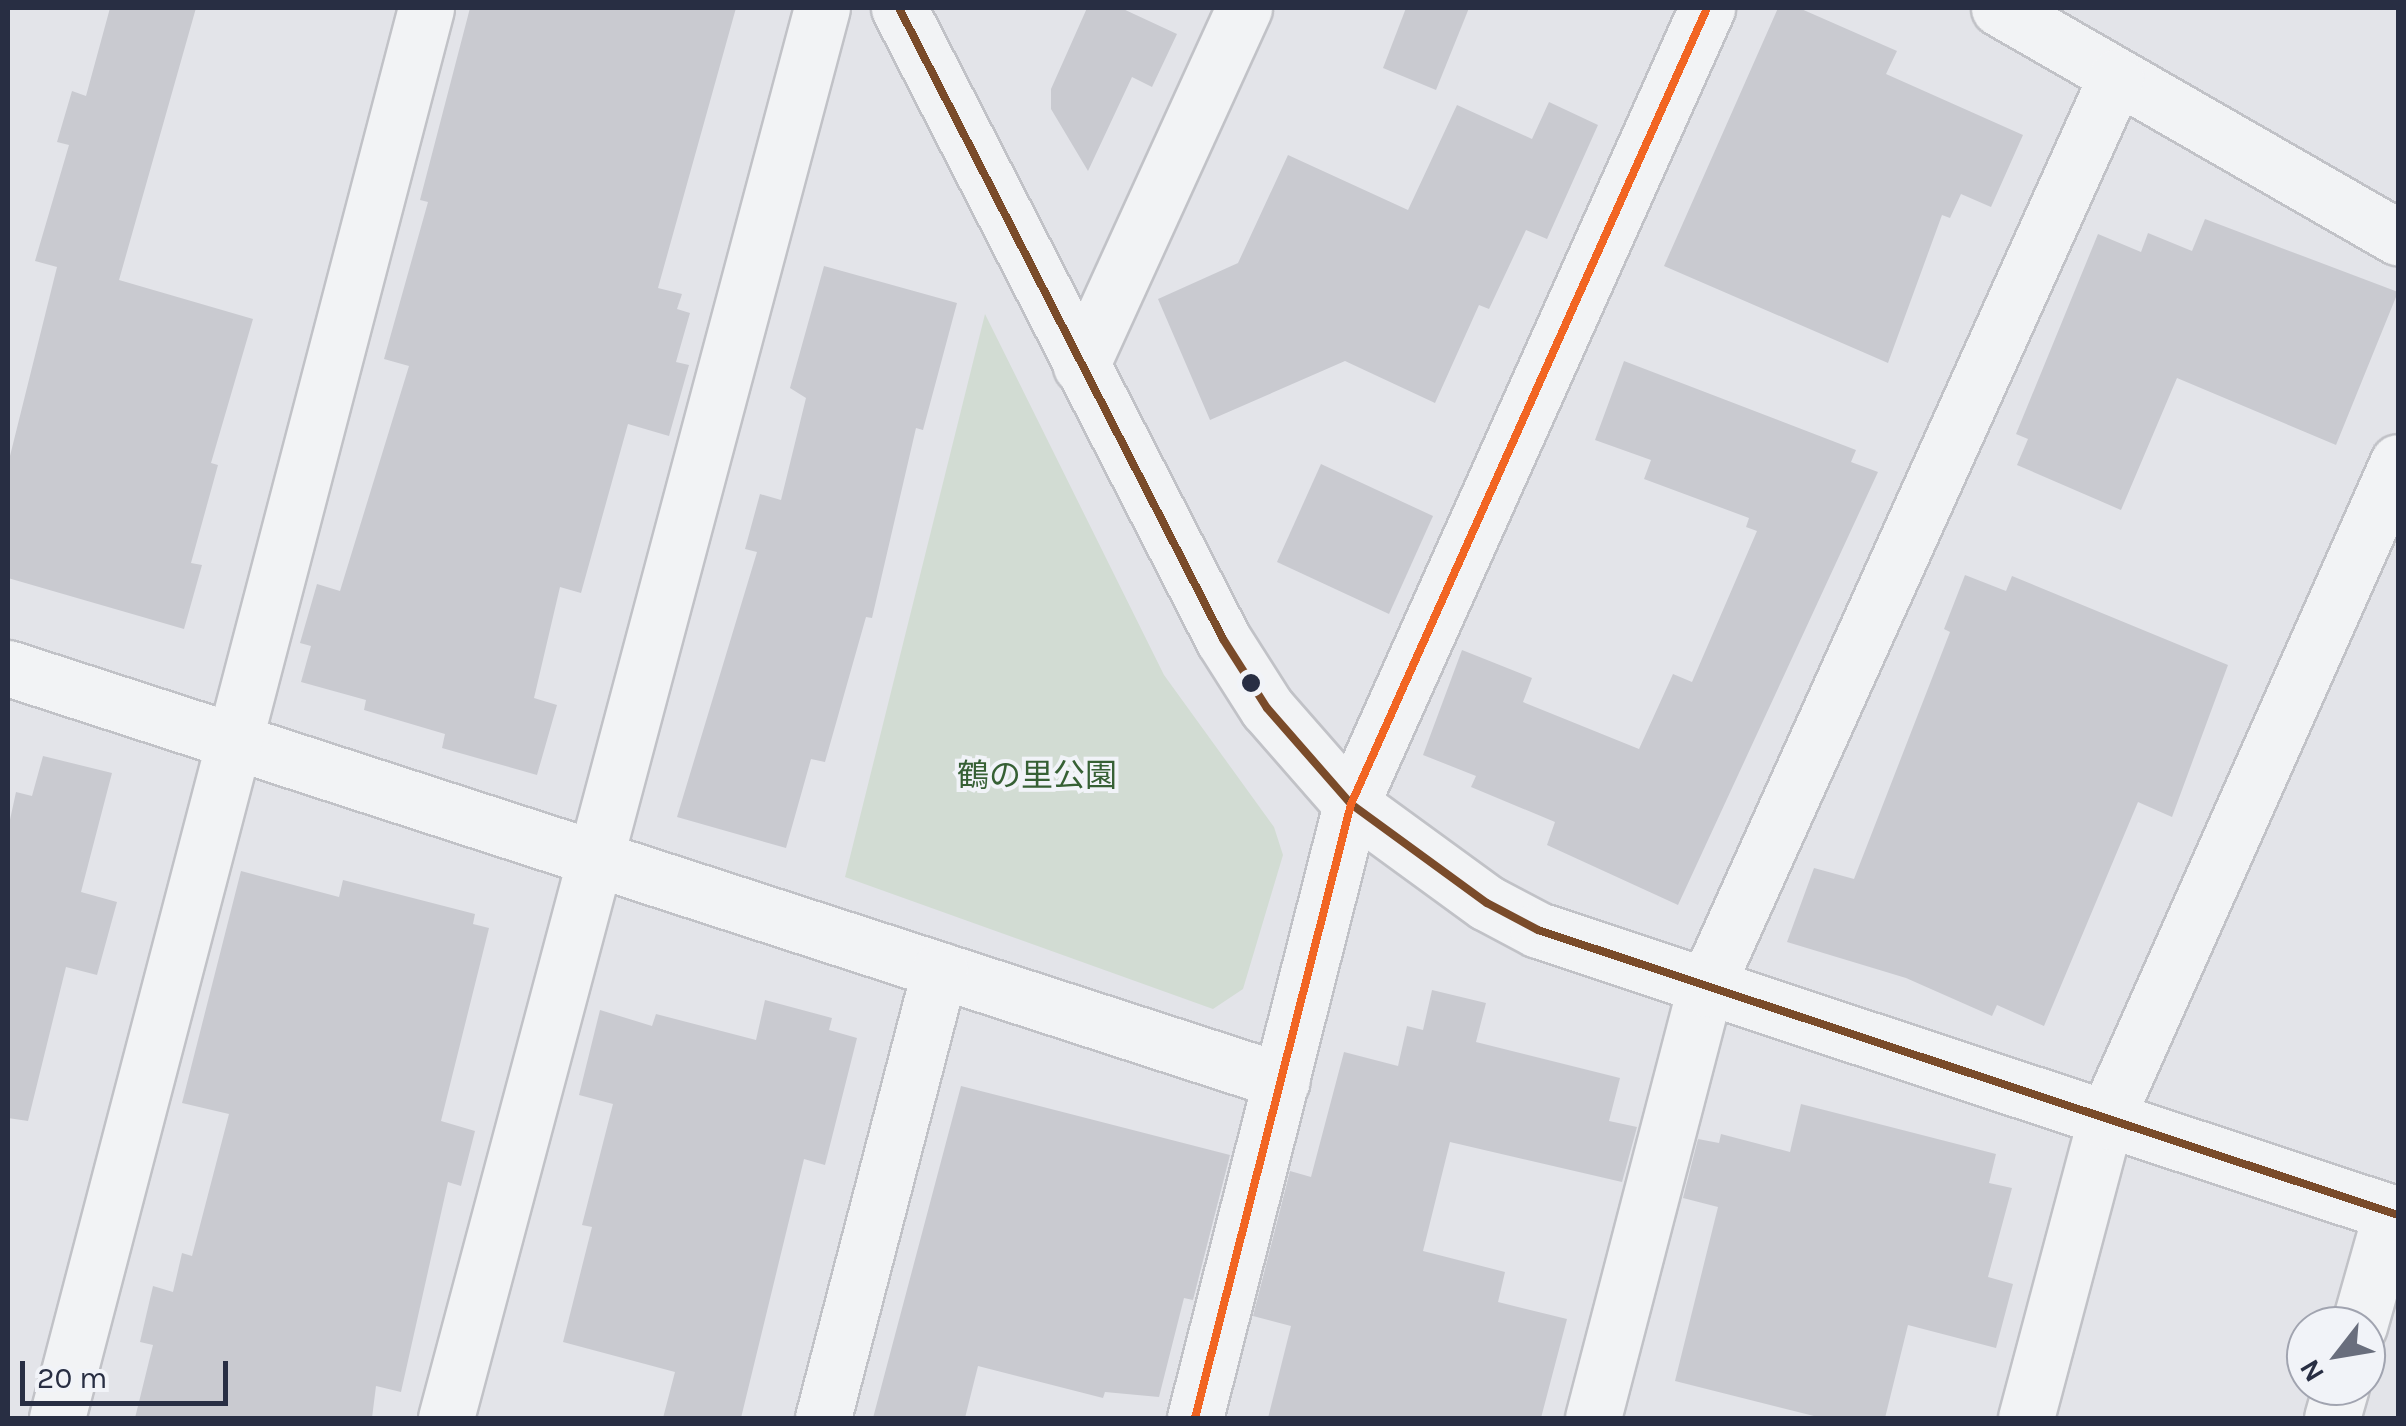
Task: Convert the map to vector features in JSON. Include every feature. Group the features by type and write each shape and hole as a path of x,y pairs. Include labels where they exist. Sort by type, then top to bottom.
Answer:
{"street":[{"path":"57,1418 426,8"},
{"path":"446,1418 822,8"},
{"path":"899,8 1223,639 1267,708 1351,804 1504,912 1705,988 2395,1214 2365,1306"},
{"path":"1081,366 1244,8"},
{"path":"1195,1418 1351,804 1708,8"},
{"path":"1999,8 2398,237"},
{"path":"1593,1418 1705,988 2116,77"},
{"path":"2026,1418 2105,1121 2398,462"},
{"path":"8,668 1282,1082"},
{"path":"823,1418 940,970"}],"green space":[{"name":"鶴の里公園","path":"985,314 1164,675 1274,827 1283,855 1243,989 1213,1009 845,877"}],"building":[{"path":"110,8 196,8 119,280 253,319 211,463 218,465 191,563 202,565 184,629 8,578 8,464 57,267 35,261 69,145 57,142 72,91 86,96"},
{"path":"470,8 736,8 658,288 682,294 677,309 690,313 676,362 689,365 669,436 628,424 581,593 560,587 534,698 557,705 537,775 442,748 445,734 364,710 366,700 301,682 311,646 300,643 317,584 340,591 409,366 384,359 428,202 420,200"},
{"path":"1087,8 1121,8 1177,34 1152,87 1132,77 1088,171 1051,109 1051,89"},
{"path":"1406,8 1469,8 1436,90 1383,68"},
{"path":"1778,8 1799,8 1897,51 1886,74 2023,135 1991,207 1961,194 1950,218 1942,215 1888,363 1664,266"},
{"path":"1549,102 1598,125 1547,239 1526,230 1489,309 1479,305 1435,403 1345,361 1210,420 1158,299 1238,263 1288,155 1408,210 1457,105 1532,139"},
{"path":"2205,219 2398,292 2336,445 2177,378 2121,510 2017,465 2028,439 2016,434 2098,234 2141,252 2148,233 2192,251"},
{"path":"824,266 957,303 923,430 916,428 872,618 866,617 825,762 811,759 786,848 677,817 757,552 745,549 760,494 781,500 806,398 790,388"},
{"path":"1624,361 1856,450 1851,462 1878,472 1678,905 1547,845 1555,822 1471,787 1476,776 1423,755 1462,650 1532,678 1523,702 1639,749 1673,674 1692,682 1757,531 1746,527 1749,518 1644,479 1651,460 1595,440"},
{"path":"1321,464 1433,516 1389,614 1277,562"},
{"path":"1965,575 2006,591 2012,576 2228,665 2172,817 2138,802 2044,1026 1997,1005 1992,1016 1906,978 1787,942 1814,868 1854,879 1950,632 1944,629"},
{"path":"43,756 112,773 81,892 117,902 97,975 66,967 28,1121 8,1118 8,829 16,792 32,796"},
{"path":"241,871 339,897 343,880 475,914 473,924 489,928 441,1121 475,1131 461,1186 448,1182 401,1392 376,1386 372,1418 135,1418 153,1345 140,1342 153,1286 173,1292 182,1253 192,1256 229,1114 182,1103"},
{"path":"1432,990 1486,1003 1476,1042 1620,1078 1609,1121 1637,1127 1622,1182 1450,1142 1423,1251 1505,1272 1498,1302 1567,1319 1541,1418 1268,1418 1291,1326 1253,1316 1290,1171 1311,1177 1344,1052 1398,1066 1407,1026 1423,1030"},
{"path":"765,1000 832,1018 829,1030 857,1038 825,1165 804,1159 741,1418 663,1418 675,1372 563,1342 592,1227 582,1225 613,1104 579,1095 600,1010 652,1026 656,1014 756,1040"},
{"path":"961,1086 1230,1155 1193,1300 1184,1298 1159,1397 1105,1392 1103,1398 978,1366 965,1418 873,1418"},
{"path":"1801,1104 1996,1154 1989,1183 2012,1188 1988,1277 2013,1284 1996,1348 1908,1325 1885,1418 1822,1418 1675,1381 1718,1207 1683,1198 1698,1139 1719,1143 1721,1134 1790,1152"}],"transit line":[{"path":"899,8 1223,639 1267,708 1351,804 1487,903 1538,930 2398,1215"},
{"path":"1195,1418 1351,804 1707,8"}]}
